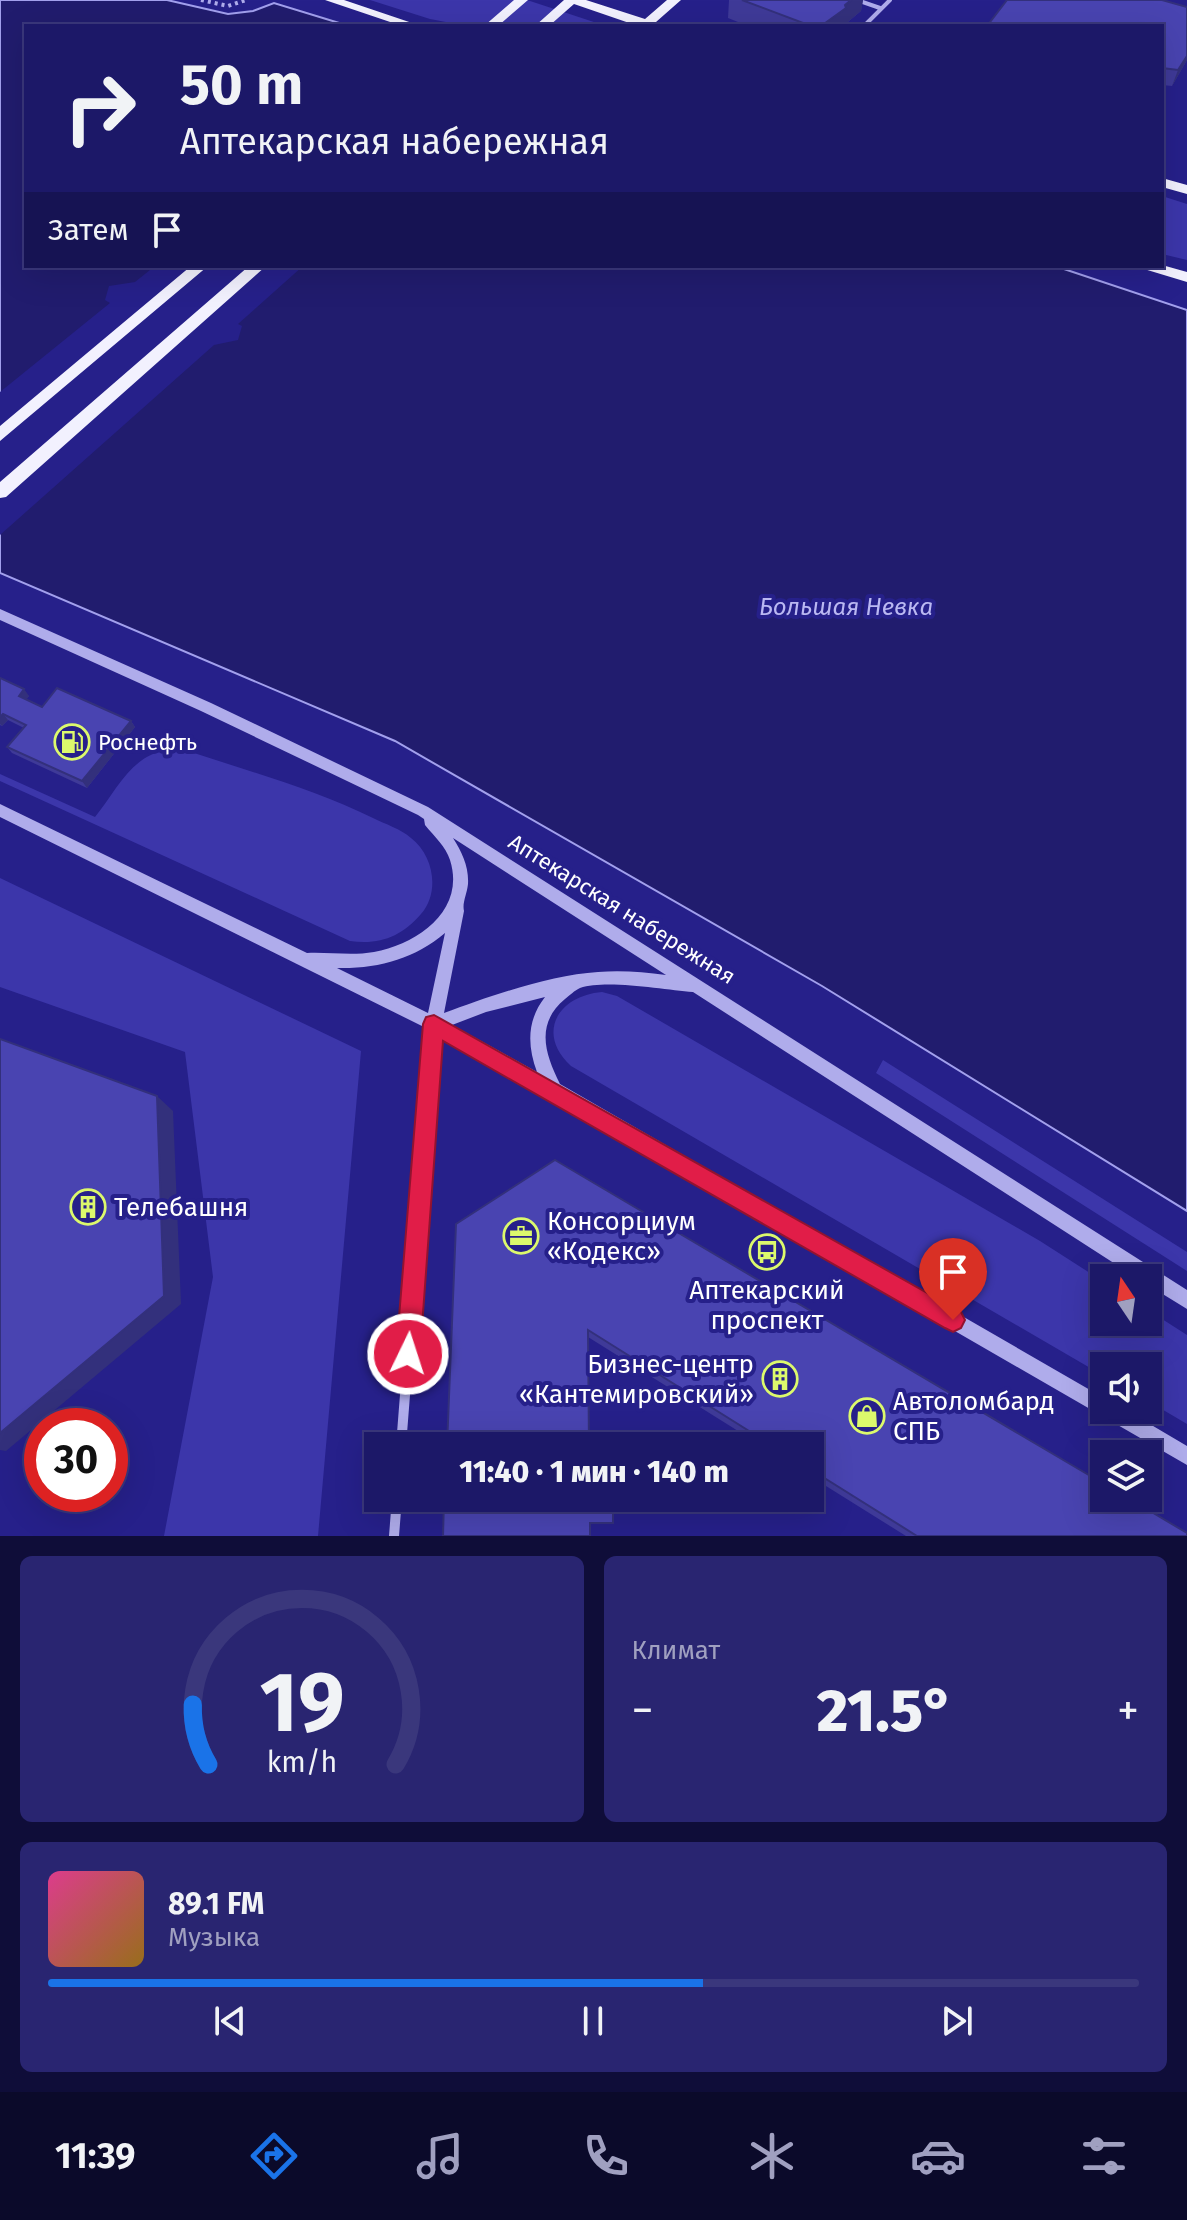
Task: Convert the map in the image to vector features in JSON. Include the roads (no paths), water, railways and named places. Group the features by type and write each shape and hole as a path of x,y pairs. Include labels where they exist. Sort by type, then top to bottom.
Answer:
{"main road":[{"path":"331,0 409,24"},
{"path":"492,24 522,0"},
{"path":"543,24 572,0 646,24"},
{"path":"650,24 675,0"},
{"path":"1164,183 1186,189"},
{"path":"0,435 198,268"},
{"path":"0,492 256,268"},
{"path":"1156,268 1187,277"}],"street":[{"name":"Аптекарская набережная","path":"0,614 206,707 423,811 1187,1300"},
{"path":"0,810 434,1024 1090,1400"},
{"path":"402,1432 434,1024 458,903 457,860 423,811"},
{"path":"303,960 377,959 408,950 436,932 458,903"},
{"path":"434,1024 486,1005 578,981 613,978 697,986"},
{"path":"554,1090 538,1056 536,1038 541,1018 552,1000 578,981"},
{"path":"1132,1424 1187,1456"},
{"path":"394,1536 396,1512"}],"lane":[{"path":"857,0 880,8"},
{"path":"866,24 890,0"}],"water":[{"name":"Большая Невка","path":"0,0 167,0 228,14 253,11 274,3 342,24 24,24 24,268 1061,268 1187,310 1187,1211 822,986 395,741 0,573"}],"place":[{"name":"Роснефть","path":"72,742"},
{"name":"Телебашня","path":"88,1207"},
{"name":"Консорциум «Кодекс»","path":"521,1236"},
{"name":"Аптекарский проспект","path":"767,1252"},
{"name":"Бизнес-центр «Кантемировский»","path":"780,1379"},
{"name":"Автоломбард СПБ","path":"867,1416"}]}
